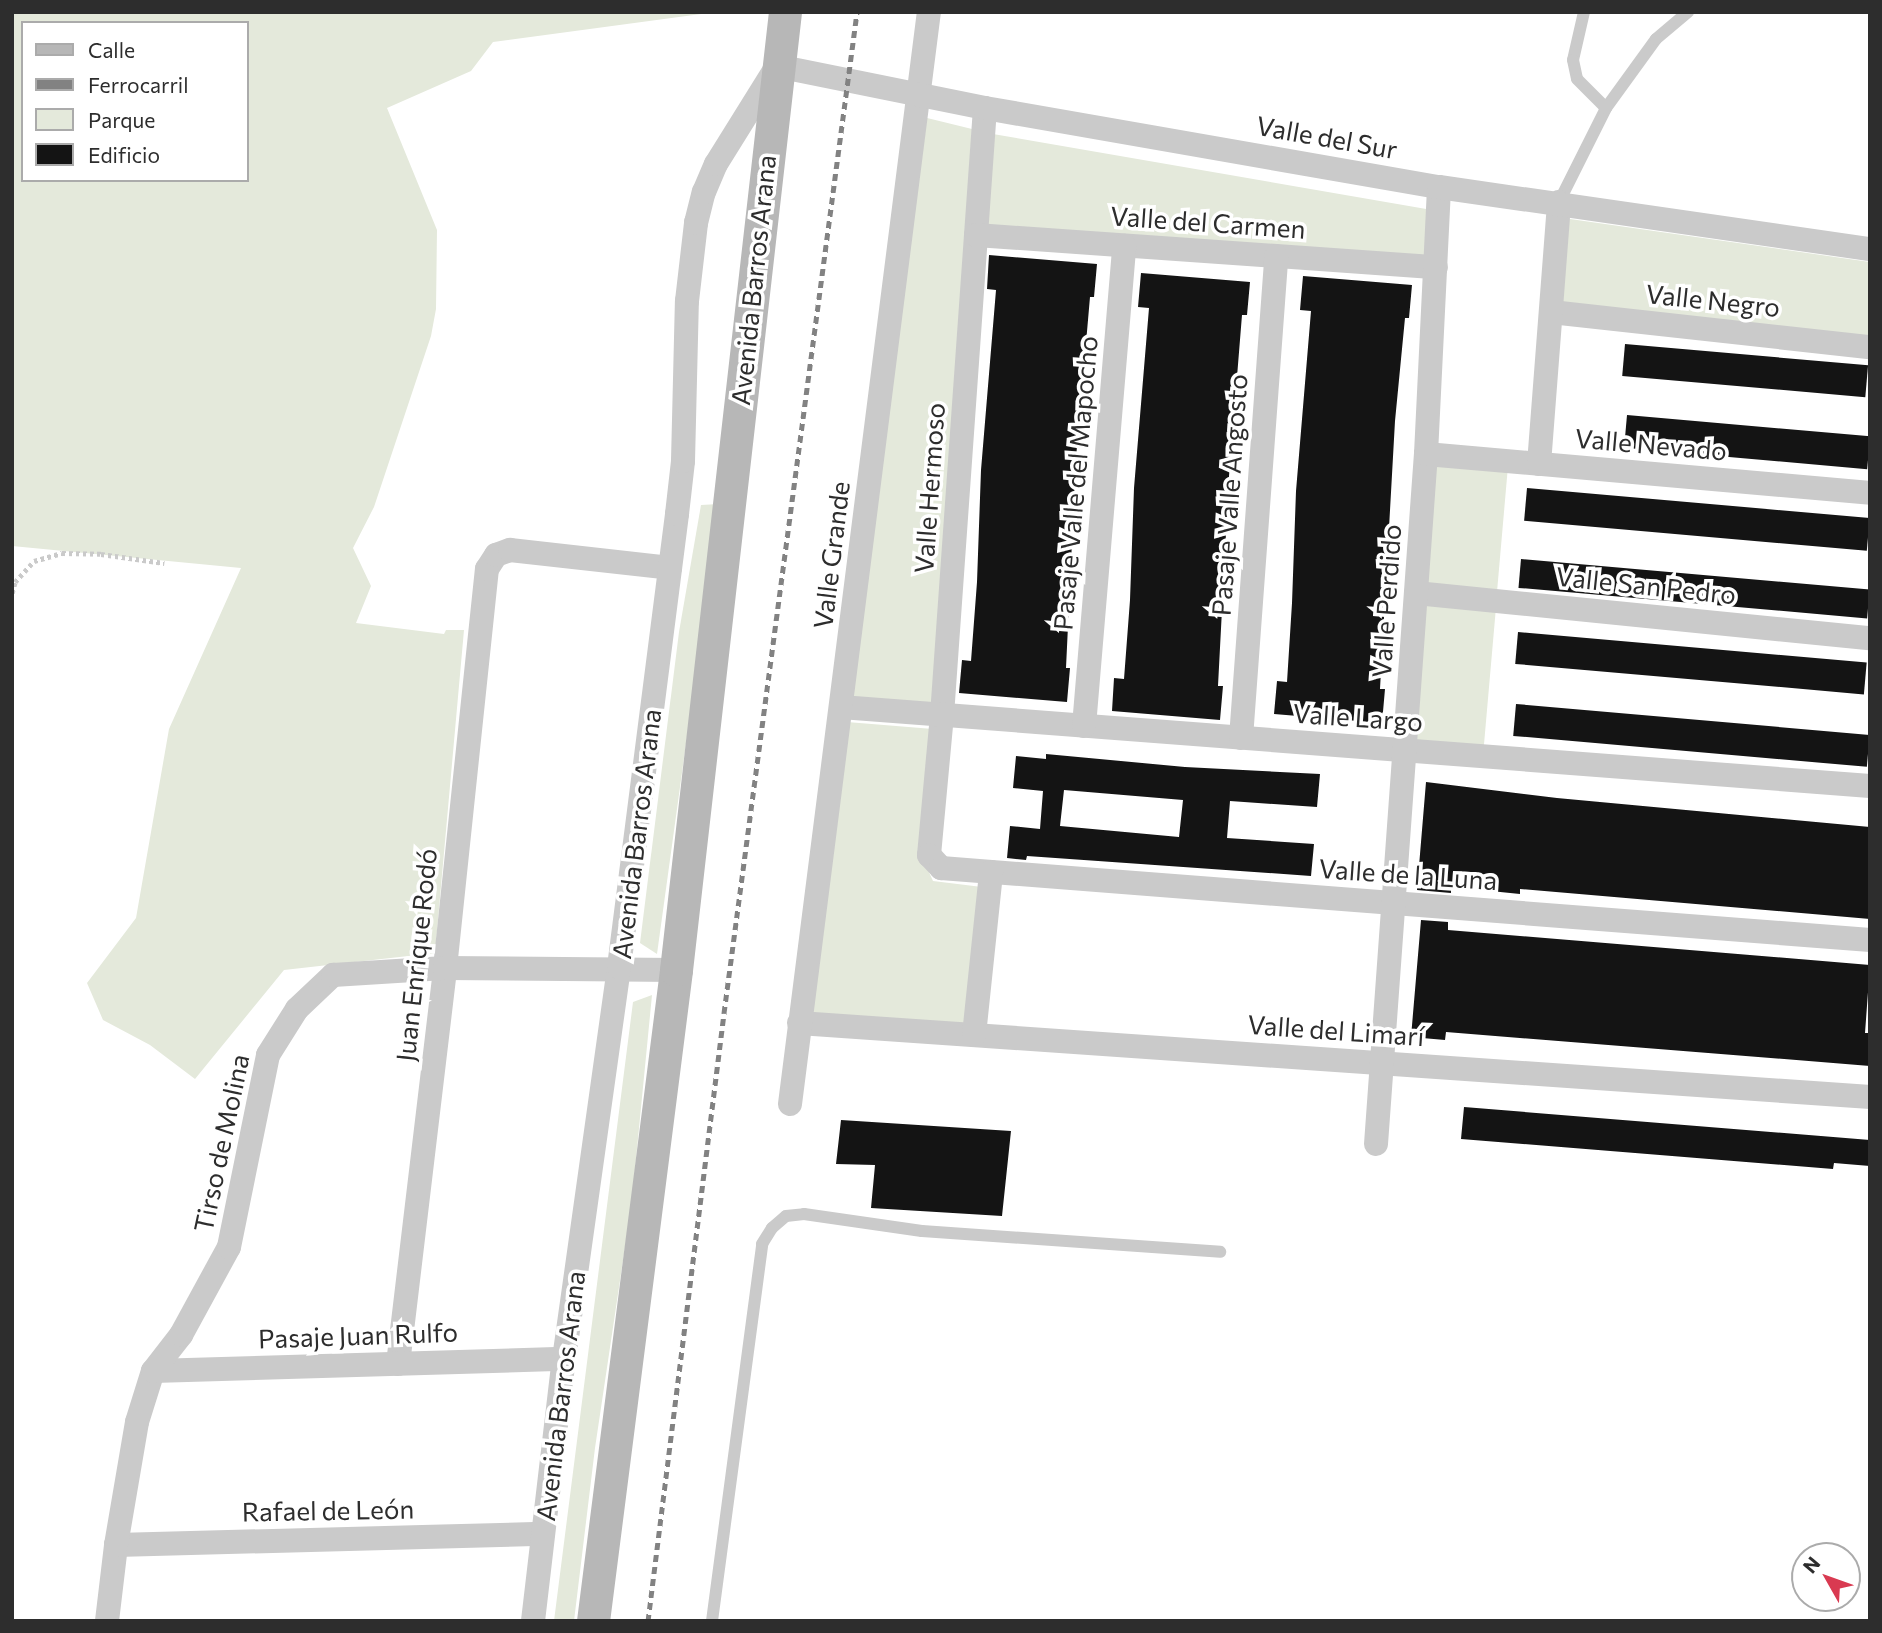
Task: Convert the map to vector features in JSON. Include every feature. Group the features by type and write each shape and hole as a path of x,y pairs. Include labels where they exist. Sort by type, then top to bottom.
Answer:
{"main road":[{"name":"Avenida Barros Arana","path":"593,1621 676,970 785,12"}],"street":[{"name":"Valle Grande","path":"790,1104 929,12"},
{"name":"Valle del Sur","path":"777,66 985,108 1439,187 1559,202 1870,249"},
{"name":"Avenida Barros Arana","path":"533,1621 564,1359 619,967 683,461 685,343 696,223 716,164 777,66"},
{"name":"Valle Hermoso","path":"941,868 929,855 942,715 985,108"},
{"name":"Valle Perdido","path":"1376,1144 1379,1063 1426,454 1439,187"},
{"path":"1539,464 1559,202"},
{"name":"Valle del Carmen","path":"976,235 1436,267"},
{"name":"Pasaje Valle del Mapocho","path":"1084,726 1124,246"},
{"name":"Pasaje Valle Angosto","path":"1241,738 1276,257"},
{"name":"Valle Negro","path":"1550,313 1870,347"},
{"name":"Valle Nevado","path":"1426,454 1870,493"},
{"name":"Juan Enrique Rodó","path":"398,1364 445,968 487,569 496,555 510,550 670,568"},
{"name":"Valle San Pedro","path":"1416,593 1870,638"},
{"name":"Valle Largo","path":"841,707 1870,786"},
{"name":"Valle de la Luna","path":"941,868 1870,940"},
{"path":"974,1035 990,872"},
{"name":"Tirso de Molina","path":"107,1621 116,1545 137,1422 153,1371 181,1335 229,1247 243,1190 268,1055 297,1009 333,975 445,968 619,967 676,970"},
{"name":"Valle del Limarí","path":"799,1023 1870,1097"},
{"name":"Pasaje Juan Rulfo","path":"153,1371 564,1359"},
{"name":"Rafael de León","path":"116,1545 543,1534"}],"lane":[{"path":"1584,12 1573,60 1577,79 1606,108"},
{"path":"1559,202 1606,108 1656,38 1688,12"},
{"path":"712,1621 762,1244 772,1228 786,1216 804,1214 922,1231 1220,1251"}],"path":[{"path":"12,593 15,582 34,561 62,553 101,554 164,563"}],"green space":[{"path":"12,12 716,12 493,42 471,71 387,108 437,230 436,309 431,336 374,507 353,548 371,586 356,623 444,634 446,630 464,630 435,953 284,970 195,1079 150,1045 103,1020 87,983 136,918 169,729 241,568 12,546"},
{"path":"923,117 972,129 934,715 848,708"},
{"path":"987,133 1432,210 1428,258 981,227"},
{"path":"1563,218 1870,262 1870,341 1558,306"},
{"path":"1435,463 1508,469 1497,591 1424,585"},
{"path":"719,504 657,954 640,943 679,632 701,505"},
{"path":"1425,604 1496,610 1483,752 1413,745"},
{"path":"847,722 933,729 922,857 933,881 982,887 968,1037 808,1023"},
{"path":"652,995 632,1200 595,1448 574,1621 554,1621 633,1002"}],"building":[{"path":"989,255 1097,264 1094,297 1090,297 1076,458 1066,668 1070,668 1067,702 959,693 962,660 971,661 977,582 981,470 996,290 987,289"},
{"path":"1141,273 1250,282 1247,315 1242,315 1229,476 1218,686 1223,686 1220,720 1112,711 1114,678 1124,679 1130,600 1134,488 1149,308 1138,307"},
{"path":"1303,276 1412,285 1409,318 1405,318 1395,421 1380,689 1385,689 1382,723 1274,714 1277,681 1287,682 1296,491 1311,311 1300,310"},
{"path":"1625,344 1868,365 1865,397 1622,376"},
{"path":"1627,415 1870,436 1867,469 1624,448"},
{"path":"1527,488 1870,518 1867,551 1524,521"},
{"path":"1521,559 1870,590 1867,618 1518,588"},
{"path":"1518,632 1867,663 1864,694 1515,664"},
{"path":"1516,704 1870,735 1867,767 1513,736"},
{"path":"1046,754 1185,767 1320,774 1317,807 1230,801 1227,838 1314,844 1311,876 1027,856 1026,860 1007,858 1010,826 1040,829 1043,791 1013,788 1016,756 1046,759","holes":["1064,790 1183,800 1179,837 1060,826"]},
{"path":"1426,782 1557,798 1870,827 1870,919 1520,889 1520,894 1451,887 1451,893 1417,890"},
{"path":"1421,920 1448,922 1448,930 1870,965 1865,1033 1870,1033 1870,1066 1446,1032 1445,1040 1411,1037"},
{"path":"1464,1107 1870,1140 1870,1166 1834,1163 1833,1169 1461,1139"},
{"path":"841,1120 1011,1131 1002,1216 871,1208 875,1165 836,1164"}],"railway":[{"path":"648,1621 724,1013 857,12"}]}
